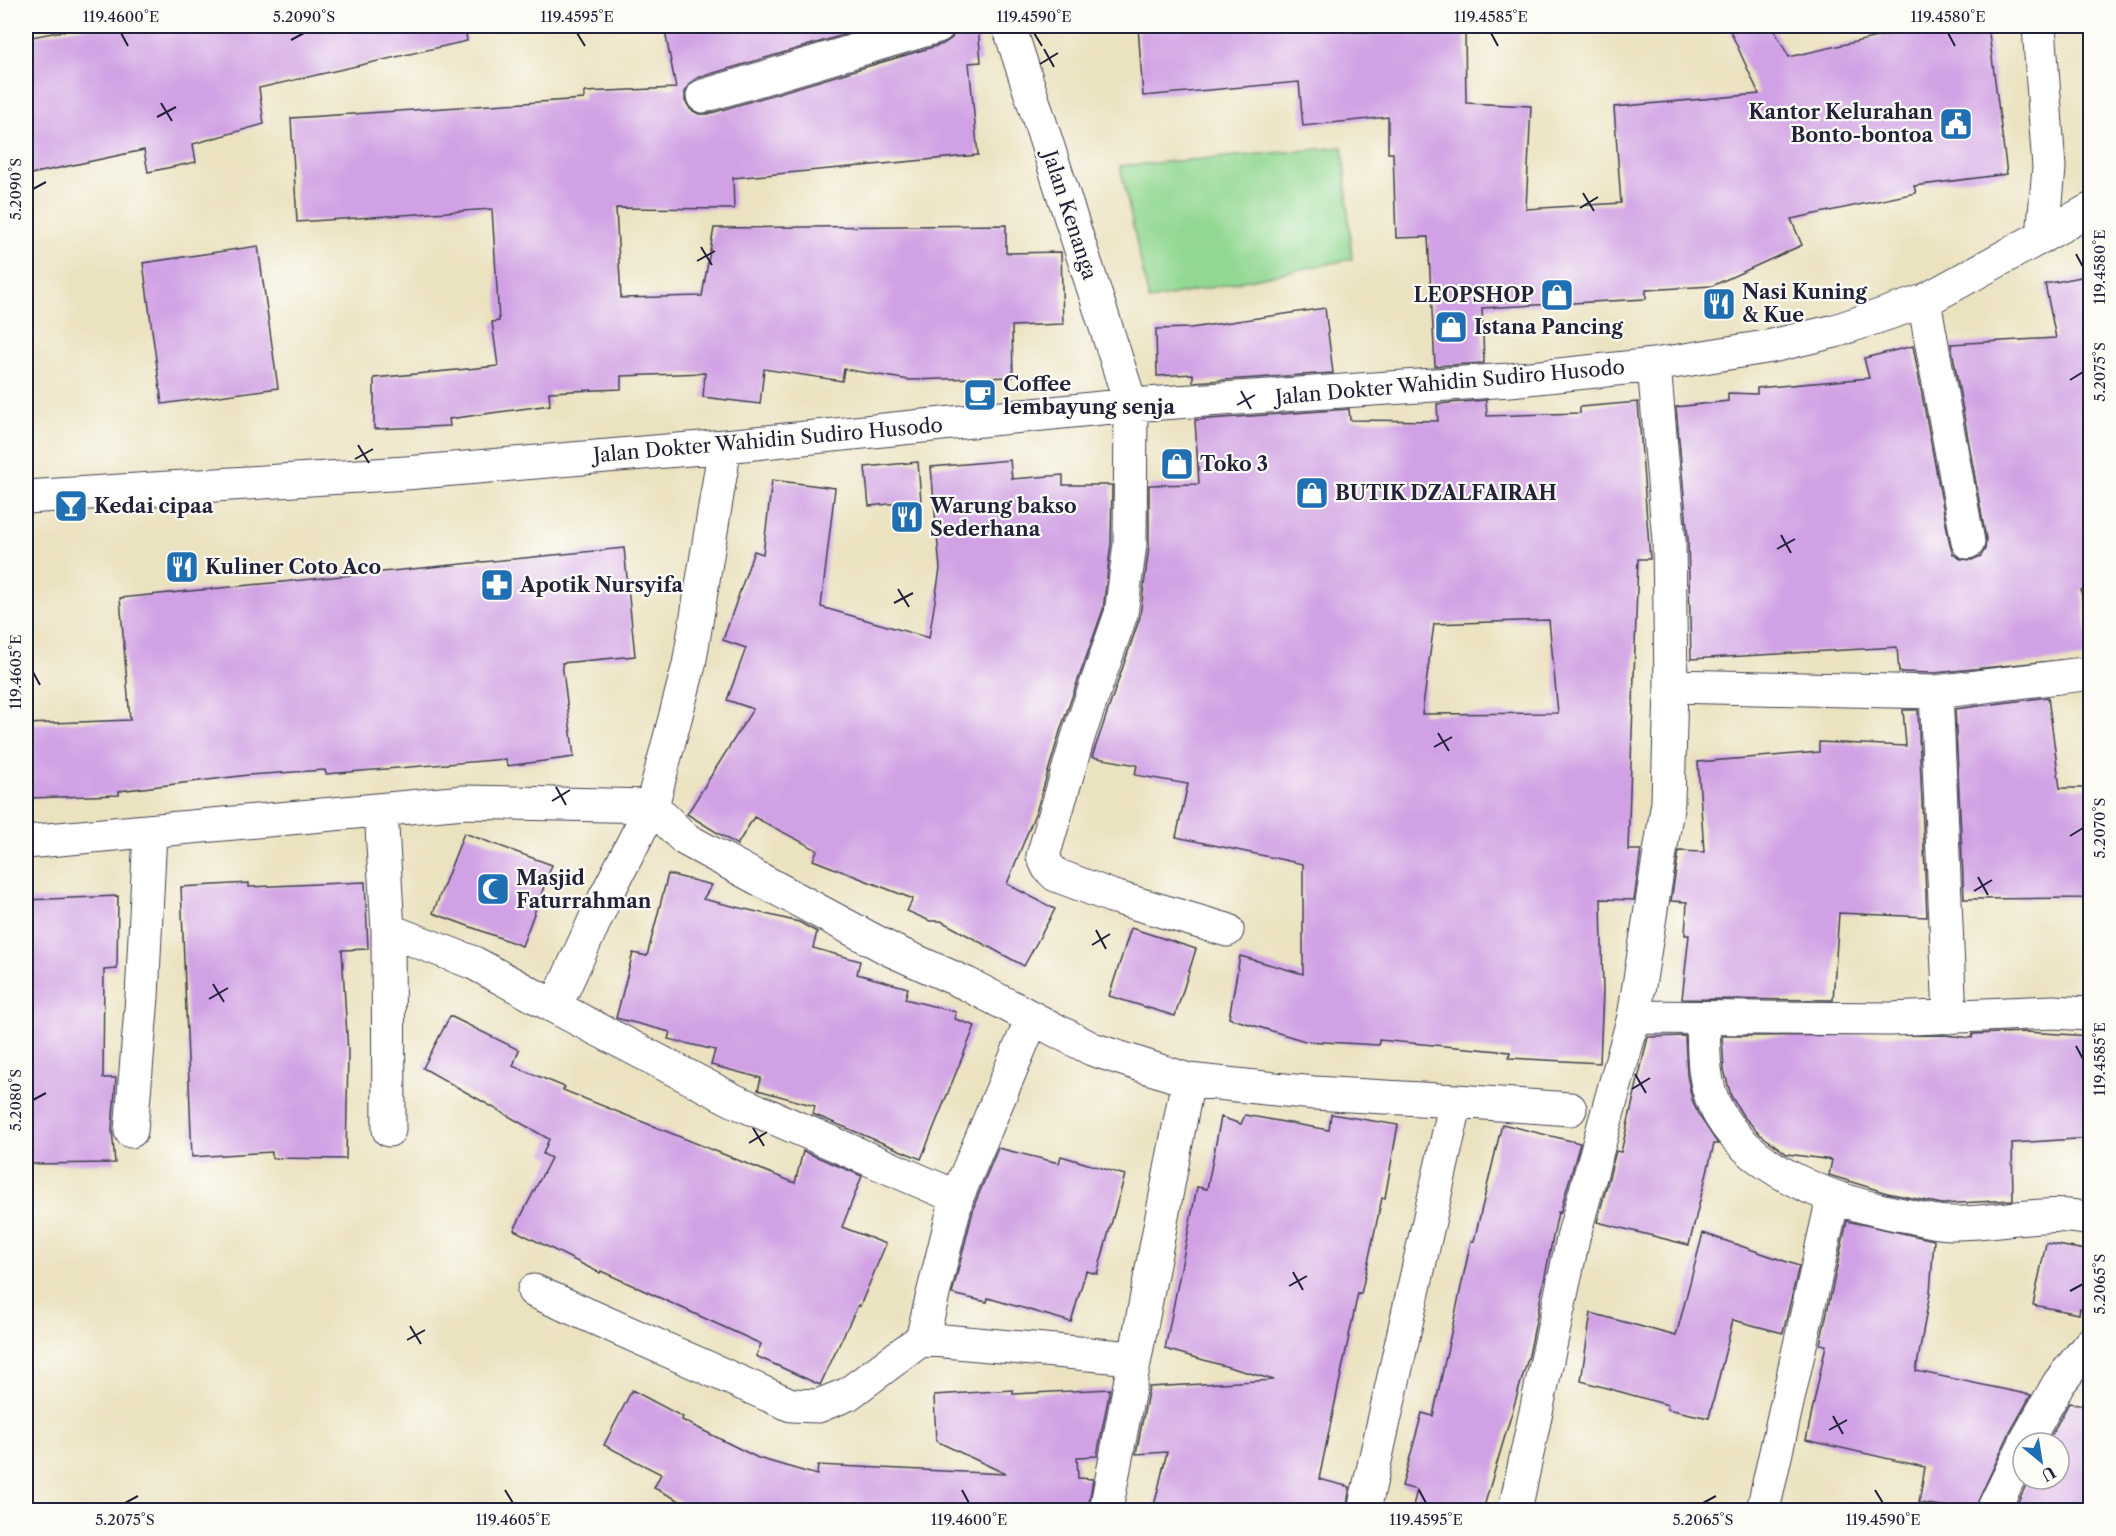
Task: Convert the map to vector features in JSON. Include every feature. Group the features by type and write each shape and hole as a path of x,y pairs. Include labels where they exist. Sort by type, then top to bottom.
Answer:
{"street":[{"path":"703,96 938,26"},
{"name":"Jalan Kenanga","path":"1009,26 1131,405 1130,544 1121,614 1079,734 1044,856 1048,867 1056,875 1111,896 1227,930"},
{"path":"2039,26 2049,168 2043,236"},
{"name":"Jalan Dokter Wahidin Sudiro Husodo","path":"26,497 406,473 725,446 1131,405 1510,380 1654,365 1772,346 1835,331 1924,301 2091,210"},
{"path":"1924,301 1968,542"},
{"path":"1515,1510 1574,1234 1634,1017 1668,802 1671,686 1669,540 1654,365"},
{"path":"555,1007 605,898 652,806 689,665 725,446"},
{"path":"1671,686 1936,692 2084,674"},
{"path":"1936,692 1950,1017"},
{"path":"26,842 464,802 652,806 685,839 694,844 891,950 967,984 1092,1049 1188,1080 1314,1094 1570,1109"},
{"path":"381,810 388,930 389,1130"},
{"path":"131,1131 142,997 150,832"},
{"path":"388,930 474,963 735,1101 957,1197"},
{"path":"1634,1017 1890,1019 2053,1012 2091,1014"},
{"path":"1703,1018 1706,1082 1714,1105 1749,1148 1781,1173 1833,1198 1891,1213 1947,1223 2069,1214 2091,1219"},
{"path":"534,1291 791,1405 818,1406 848,1394 922,1339 957,1197 1032,1019"},
{"path":"1106,1510 1133,1358 1188,1080"},
{"path":"1364,1510 1456,1101"},
{"path":"1763,1510 1833,1198"},
{"path":"922,1339 1133,1358"},
{"path":"2032,1431 2059,1383 2091,1344"},
{"path":"1993,1510 2011,1473"}],"green space":[{"path":"1343,147 1352,259 1149,300 1120,166"}],"building":[{"path":"89,26 465,26 467,41 259,88 264,124 193,144 196,162 148,172 144,150 26,175 26,38"},
{"path":"664,26 874,26 697,78 685,91 685,101 691,110 699,114 708,114 943,44 952,38 956,26 978,26 981,62 969,63 978,155 733,178 734,209 616,208 621,298 702,296 714,228 1006,225 1006,253 1061,252 1063,324 1012,326 1013,377 909,380 844,369 842,381 764,369 760,404 703,397 705,373 621,376 621,389 549,392 550,405 449,419 450,426 374,429 374,378 498,366 492,322 499,321 492,209 297,222 291,118 584,99 584,92 676,88"},
{"path":"1138,26 1354,26 1355,32 1465,29 1466,103 1531,106 1526,209 1621,203 1614,107 1759,94 1728,26 1772,26 1789,57 1904,31 1903,26 1988,26 2007,174 1914,186 1916,193 1791,219 1802,245 1712,286 1646,290 1646,299 1482,308 1484,363 1435,366 1428,237 1396,238 1393,153 1388,153 1388,117 1303,126 1299,82 1143,96"},
{"path":"258,246 278,388 162,404 143,263"},
{"path":"2091,275 2091,588 2081,590 2091,657 1935,673 1899,672 1897,647 1691,659 1688,539 1676,407 1728,401 1728,393 1757,394 1757,388 1869,378 1864,358 1913,346 1950,545 1953,554 1961,559 1972,560 1981,556 1985,549 1986,539 1951,344 2056,338 2045,284"},
{"path":"1325,308 1333,373 1193,382 1193,374 1157,376 1156,329 1191,328"},
{"path":"1486,400 1487,416 1580,413 1580,407 1638,402 1650,559 1638,559 1628,850 1641,850 1634,900 1601,899 1603,991 1600,1063 1509,1058 1510,1052 1379,1040 1379,1045 1305,1041 1229,1018 1240,956 1303,974 1303,864 1176,837 1188,784 1135,775 1137,765 1092,757 1140,617 1149,546 1149,485 1199,484 1195,420 1349,409 1350,420 1438,421 1437,404","holes":["1549,620 1558,713 1422,714 1434,624"]},
{"path":"1010,460 1012,479 1063,475 1063,485 1112,485 1111,543 1103,610 1061,728 1037,809 1007,884 1055,909 1024,966 941,921 930,921 907,911 913,899 813,860 817,850 754,817 737,845 687,814 753,709 727,700 746,648 723,640 754,551 763,554 772,480 835,488 821,607 929,638 940,569 931,467"},
{"path":"918,462 921,501 869,506 865,467"},
{"path":"624,548 635,656 562,663 574,757 507,766 506,759 326,774 325,770 248,775 119,791 119,795 29,798 27,724 130,720 120,598"},
{"path":"2048,697 2060,788 2091,788 2091,898 1964,899 1955,709"},
{"path":"1903,710 1918,710 1927,917 1839,913 1833,1000 1682,999 1689,935 1685,935 1687,902 1671,901 1679,851 1704,852 1698,762 1819,752 1819,742 1906,746"},
{"name":"Masjid Faturrahman","path":"464,833 552,865 522,946 433,913"},
{"path":"668,874 712,885 703,899 799,922 817,932 813,948 860,961 857,974 908,988 905,999 956,1012 955,1019 975,1026 921,1159 813,1114 815,1106 758,1090 761,1078 711,1065 715,1050 668,1039 670,1032 616,1018 633,953 647,956"},
{"path":"365,882 368,949 342,950 348,1053 346,1159 272,1158 272,1152 192,1157 181,887 249,883 249,887"},
{"path":"118,896 117,969 104,970 103,1078 116,1078 112,1129 115,1163 26,1164 26,900"},
{"path":"1131,928 1196,949 1175,1016 1109,996"},
{"path":"450,1016 519,1050 513,1066 565,1087 563,1090 795,1183 803,1151 862,1176 842,1227 886,1244 860,1306 858,1305 820,1385 756,1356 761,1344 601,1271 600,1273 514,1230 551,1158 543,1154 549,1139 423,1068"},
{"path":"2026,1032 2091,1036 2091,1138 2012,1143 2013,1200 1942,1204 1887,1193 1829,1175 1832,1160 1787,1154 1761,1135 1743,1116 1731,1096 1724,1070 1722,1036 1944,1035 1972,1038 1973,1034"},
{"path":"1685,1036 1687,1075 1692,1099 1698,1114 1718,1144 1714,1144 1689,1245 1597,1222 1616,1151 1621,1152 1648,1037"},
{"path":"1331,1114 1398,1125 1385,1198 1382,1198 1361,1294 1358,1293 1319,1479 1350,1487 1346,1510 1153,1510 1167,1452 1136,1454 1149,1387 1274,1380 1165,1349 1197,1187 1207,1189 1221,1117 1241,1124 1245,1115 1329,1130"},
{"path":"1502,1124 1580,1143 1560,1213 1558,1212 1529,1355 1483,1510 1412,1510 1417,1490 1402,1486 1422,1413 1433,1416 1471,1241 1474,1241"},
{"path":"998,1148 1059,1163 1061,1156 1125,1175 1097,1274 1086,1271 1071,1322 988,1298 987,1302 952,1294 975,1203"},
{"path":"1847,1221 1934,1240 1930,1293 1916,1371 2031,1395 2009,1434 1974,1510 1919,1503 1925,1467 1806,1440 1826,1345 1820,1344"},
{"path":"1703,1233 1799,1266 1783,1333 1733,1320 1709,1418 1667,1409 1668,1405 1581,1381 1591,1313 1676,1336"},
{"path":"2046,1243 2091,1251 2091,1310 2080,1308 2079,1314 2033,1305"},
{"path":"1110,1389 1097,1456 1077,1457 1078,1478 1093,1479 1088,1510 698,1510 654,1488 661,1474 604,1445 632,1390 683,1417 682,1420 758,1458 817,1475 818,1465 1006,1474 936,1441 934,1395 1013,1390 1013,1394"},
{"path":"2069,1403 2091,1407 2091,1466 2083,1510 2014,1510 2023,1491 2071,1491 2071,1431 2054,1431"}],"place":[{"name":"Kantor Kelurahan Bonto-bontoa","path":"1956,124"},
{"name":"LEOPSHOP","path":"1557,295"},
{"name":"Nasi Kuning & Kue","path":"1719,304"},
{"name":"Istana Pancing","path":"1451,327"},
{"name":"Coffee lembayung senja","path":"980,395"},
{"name":"Toko 3","path":"1177,464"},
{"name":"BUTIK DZALFAIRAH","path":"1312,493"},
{"name":"Kedai cipaa","path":"71,506"},
{"name":"Warung bakso Sederhana","path":"907,517"},
{"name":"Kuliner Coto Aco","path":"182,567"},
{"name":"Apotik Nursyifa","path":"497,585"},
{"name":"Masjid Faturrahman","path":"493,889"}]}
